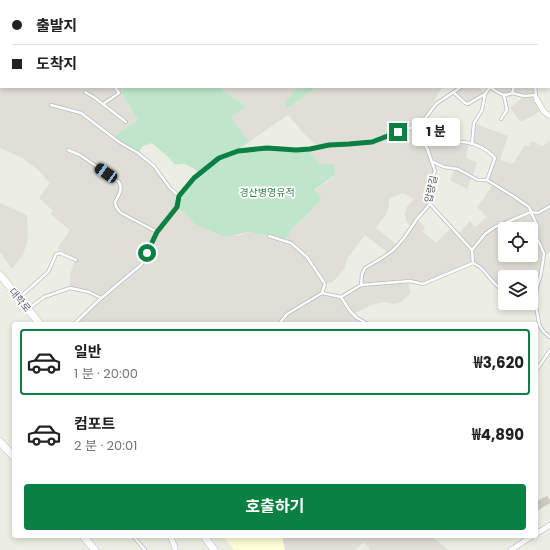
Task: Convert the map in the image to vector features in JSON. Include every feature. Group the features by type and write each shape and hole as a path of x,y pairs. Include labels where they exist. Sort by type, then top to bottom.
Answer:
{"main road":[{"name":"대학로","path":"0,275 38,322"},
{"path":"0,442 12,455"},
{"path":"85,538 94,550"},
{"path":"205,538 214,550"}],"street":[{"path":"536,96 544,112 550,116"},
{"path":"538,533 550,525"},
{"path":"171,538 175,550"},
{"path":"511,550 529,538"}],"lane":[{"path":"103,104 119,94 116,88"},
{"path":"76,322 101,298 142,264 157,232 177,207 179,196 194,178 219,158 238,151 267,148 296,150 329,145 372,142 421,124 436,104 459,88"},
{"path":"453,92 468,104 485,94 489,88"},
{"path":"492,88 504,96 507,110 501,119"},
{"path":"512,93 514,88"},
{"path":"504,96 512,93 524,96 536,96 535,88"},
{"path":"85,92 126,122"},
{"path":"472,144 474,123 482,110 485,94"},
{"path":"50,105 81,113 119,142 138,153 154,166 170,188 179,196"},
{"name":"압량길","path":"361,285 362,274 365,268 392,251 430,204 430,184 435,171 427,148 421,139 421,124"},
{"path":"424,143 432,144 440,142 451,144 458,142 472,144 491,153 495,158 487,180"},
{"path":"68,150 80,155 119,182 122,186 115,202 116,207 121,212 157,232"},
{"path":"432,162 444,167 458,169 478,180 487,180 529,207 536,223 533,236 544,254 538,284"},
{"path":"430,204 472,250 473,262"},
{"path":"472,250 485,234 494,227 531,212 538,213 550,206"},
{"path":"269,236 291,244 307,256 325,284 322,293"},
{"path":"19,299 48,272 56,254 60,253 76,260"},
{"path":"281,322 287,314 322,293 341,296 361,285 410,281 423,284 473,262"},
{"path":"473,262 483,269 490,279 498,286"},
{"path":"28,309 44,297 70,288 89,292 101,298"},
{"path":"341,296 357,318 364,322"},
{"path":"537,310 541,330 550,337"},
{"path":"538,368 550,350"},
{"path":"135,538 145,550"}],"shaded area":[{"path":"0,88 119,88 138,120 113,137 138,153 154,166 170,188 179,196 177,207 195,224 237,236 248,232 269,236 292,229 322,198 314,191 335,176 317,162 311,155 310,149 318,147 288,115 249,142 231,117 246,107 222,88 298,88 289,97 286,109 316,88 441,88 421,124 421,139 425,143 469,143 466,157 477,163 467,189 450,180 455,169 444,167 433,162 435,171 430,184 430,204 417,219 425,227 423,232 436,243 452,227 458,234 470,221 475,227 487,217 477,207 493,184 487,180 495,158 491,153 472,144 474,123 508,136 500,160 513,164 524,146 529,146 532,141 543,146 550,141 550,252 544,255 538,280 538,270 498,270 498,286 483,269 473,263 423,284 408,282 410,293 399,303 393,304 386,302 371,305 354,314 357,318 364,322 76,322 101,298 89,292 70,288 70,274 76,258 57,249 70,230 50,214 53,211 39,198 50,183 36,168 22,158 0,148","holes":["402,193 414,199 407,206 405,215 406,221 412,227 397,245 376,228 386,214 389,199","365,235 388,253 365,268 362,274 361,285 341,296 322,293 325,284 333,282 345,268 347,259"]},
{"path":"459,88 480,88 485,94 468,104 453,92"},
{"path":"492,88 535,88 536,98 543,109 521,122 510,108 523,97 512,93 504,96"},
{"path":"0,203 27,215 28,238 23,255 12,269 0,252"},
{"path":"225,538 282,538 285,550 234,550"},
{"path":"282,538 433,538 448,550 370,550 364,542 354,550 285,550"}],"green space":[{"name":"경산병영유적","path":"119,88 222,88 246,107 231,117 249,142 238,150 267,148 296,150 310,149 311,155 320,164 334,164 335,175 314,190 322,198 292,229 284,241 269,236 248,232 225,237 195,224 177,207 185,188 199,173 185,164 175,165 152,143 143,146 138,153 113,137 138,120"},
{"path":"298,88 316,88 286,109 288,99"}],"building":[{"path":"547,496 550,503 538,510 538,501"}],"route":[{"path":"147,253 157,232 177,207 179,196 194,178 219,158 238,151 267,148 296,150 329,145 372,142 398,132"}]}
